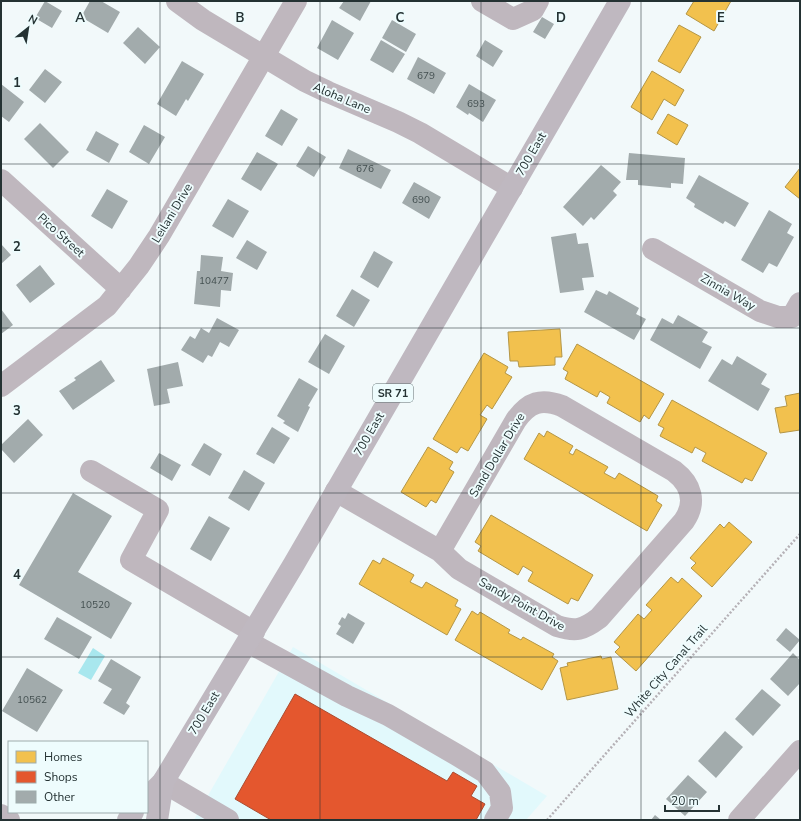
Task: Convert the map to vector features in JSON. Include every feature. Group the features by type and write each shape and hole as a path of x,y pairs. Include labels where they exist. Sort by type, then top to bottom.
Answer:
{"main road":[{"name":"700 East","path":"148,797 163,782 251,637 620,1"},
{"name":"700 East","path":"157,820 163,782"}],"street":[{"name":"Aloha Lane","path":"177,1 203,20 305,82 420,133 512,188"},
{"name":"Leilani Drive","path":"1,386 107,306 141,263 159,236 296,1"},
{"path":"482,1 513,19 533,10 538,1"},
{"name":"Pico Street","path":"1,180 121,289"},
{"name":"Zinnia Way","path":"653,249 760,311 778,318 792,317 800,303"},
{"name":"Sand Dollar Drive","path":"440,551 522,411 531,405 542,401 552,402 562,406 674,471 682,477 688,487 691,497"},
{"path":"91,471 158,510 131,560 251,637 347,696 388,715 485,772 500,792 502,808 495,820"},
{"name":"Sandy Point Drive","path":"336,491 440,551 459,569 557,626 569,630 580,629 590,625 599,618 684,521 689,514 691,497"},
{"path":"739,820 800,751"},
{"path":"163,782 227,820"},
{"path":"1,815 9,820"}],"path":[{"name":"White City Canal Trail","path":"547,820 800,534"}],"shaded area":[{"path":"293,647 547,796 526,820 194,820"}],"water":[{"path":"93,648 105,656 91,680 78,673"}],"building: Homes":[{"path":"694,1 731,1 714,31 686,14"},
{"path":"679,25 701,37 680,73 658,61"},
{"path":"652,71 684,90 675,106 664,99 652,120 631,107"},
{"path":"668,114 688,125 677,145 657,133"},
{"path":"800,168 800,199 785,187"},
{"path":"560,329 562,357 555,357 555,365 519,367 518,361 510,361 508,332"},
{"path":"577,344 664,394 649,419 644,415 640,422 607,403 610,397 600,391 597,397 565,379 568,372 563,369"},
{"path":"484,353 508,367 505,373 512,377 492,409 487,405 480,415 487,419 468,451 461,447 457,453 433,439"},
{"path":"800,393 800,430 780,433 775,408 787,406 785,396"},
{"path":"672,400 767,453 752,481 745,478 742,483 702,461 706,453 695,447 692,453 660,436 664,428 658,425"},
{"path":"547,431 573,446 569,453 573,455 576,449 608,467 604,473 615,479 619,473 658,496 656,501 662,505 647,531 524,459 539,433 544,437"},
{"path":"428,447 453,462 449,469 454,472 436,503 431,500 426,507 401,492"},
{"path":"491,515 593,575 578,601 571,598 568,604 528,581 533,572 523,566 518,575 478,551 481,546 475,542"},
{"path":"729,522 752,542 712,587 691,568 696,563 690,558 720,524 724,528"},
{"path":"383,558 414,575 410,582 422,588 426,582 458,600 455,606 461,609 447,635 359,584 373,560 380,564"},
{"path":"671,577 678,583 682,578 702,596 636,671 615,652 620,647 614,642 638,614 644,619 652,610 646,605"},
{"path":"472,611 478,615 480,612 510,630 508,633 521,640 523,637 554,654 552,657 558,661 542,690 455,640"},
{"path":"601,656 602,659 611,657 618,689 567,700 560,668 568,666 567,663"}],"building: Shops":[{"path":"295,694 447,781 453,772 477,786 471,796 485,804 476,820 271,820 235,799"}],"building: Other":[{"path":"45,1 62,11 52,28 35,18"},
{"path":"90,1 101,1 120,12 108,33 81,17"},
{"path":"344,1 371,1 360,21 339,8"},
{"path":"542,17 554,24 545,39 533,32"},
{"path":"332,20 354,33 338,60 317,48"},
{"path":"392,20 416,34 406,52 382,38"},
{"path":"138,27 160,47 145,64 123,43"},
{"path":"381,40 405,54 393,73 370,60"},
{"path":"485,40 503,51 493,67 476,56"},
{"path":"418,57 446,73 434,94 407,79"},
{"path":"182,61 204,74 188,101 186,99 176,116 157,104"},
{"path":"45,69 62,82 45,103 29,90"},
{"path":"1,84 24,102 9,122 1,116"},
{"path":"469,84 496,100 483,122 456,107"},
{"path":"281,109 298,119 282,146 265,136"},
{"path":"40,123 69,152 53,168 24,139"},
{"path":"144,125 165,137 149,164 129,152"},
{"path":"96,131 119,144 109,163 86,150"},
{"path":"308,146 326,157 314,177 296,166"},
{"path":"348,149 391,170 381,189 339,168"},
{"path":"257,152 278,164 261,191 241,179"},
{"path":"629,153 685,158 683,184 671,183 671,188 638,185 638,180 626,180"},
{"path":"601,165 621,182 613,191 617,195 594,220 591,217 583,226 563,207"},
{"path":"699,175 749,203 735,227 725,221 723,224 694,207 695,204 686,198"},
{"path":"414,182 441,197 429,219 402,203"},
{"path":"107,189 128,201 112,229 91,216"},
{"path":"228,199 249,211 233,238 212,226"},
{"path":"769,210 792,224 787,233 794,237 777,267 769,263 763,273 741,260"},
{"path":"576,233 578,244 588,243 594,277 582,278 584,290 560,293 551,237"},
{"path":"247,240 267,252 257,270 236,258"},
{"path":"1,244 11,255 1,264"},
{"path":"374,251 393,262 378,288 360,277"},
{"path":"201,255 223,257 221,271 233,273 231,291 221,290 220,307 194,304 197,271 200,271"},
{"path":"40,265 55,284 30,303 16,285"},
{"path":"352,289 370,300 354,327 336,316"},
{"path":"596,290 607,295 609,291 639,308 636,314 646,319 634,340 584,312"},
{"path":"1,309 13,325 1,334"},
{"path":"678,315 708,332 702,342 712,347 700,369 650,340 662,318 673,324"},
{"path":"217,318 239,330 229,347 220,342 212,357 208,355 203,363 181,350 190,336 195,339 201,328 209,333"},
{"path":"325,334 345,346 329,374 308,362"},
{"path":"737,356 767,374 761,384 770,389 758,411 708,381 722,359 732,365"},
{"path":"101,360 115,381 73,410 59,391 76,380 74,378"},
{"path":"178,362 183,386 167,389 170,403 154,406 147,369"},
{"path":"299,378 318,389 308,406 310,407 298,432 283,423 285,421 277,416"},
{"path":"28,419 43,435 14,463 1,449 1,445"},
{"path":"272,427 290,438 274,464 256,454"},
{"path":"204,443 222,454 210,476 191,465"},
{"path":"159,453 181,465 172,481 150,468"},
{"path":"244,470 265,483 249,511 228,498"},
{"path":"73,493 112,516 78,572 132,603 111,639 19,585"},
{"path":"209,516 230,528 211,561 190,549"},
{"path":"348,613 365,623 353,644 336,634 341,626 338,624 342,617 345,619"},
{"path":"57,617 92,637 79,659 44,639"},
{"path":"786,628 800,640 790,652 776,640"},
{"path":"793,653 800,660 800,683 788,696 770,679"},
{"path":"111,659 141,677 126,703 130,706 124,715 103,703 112,689 98,681"},
{"path":"27,668 63,690 37,732 2,711"},
{"path":"762,689 781,705 753,736 735,719"},
{"path":"725,731 743,747 716,778 698,761"},
{"path":"688,775 707,792 685,816 666,799"},
{"path":"655,815 661,820 651,820"}]}
